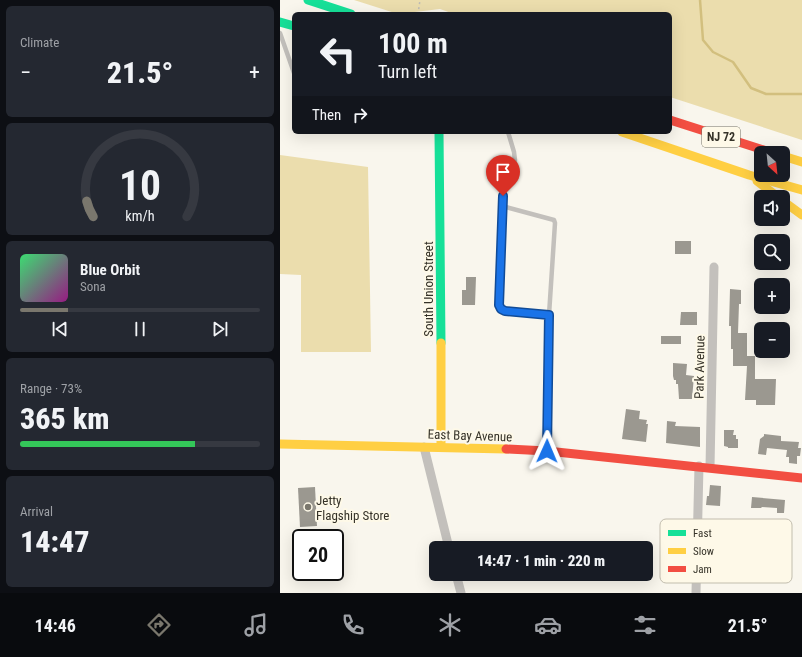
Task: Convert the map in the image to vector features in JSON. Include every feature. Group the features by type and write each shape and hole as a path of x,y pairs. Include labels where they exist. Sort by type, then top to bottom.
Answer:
{"main road":[{"path":"308,0 345,12"},
{"path":"280,22 292,25"},
{"name":"NJ 72","path":"672,121 754,147"},
{"name":"South Union Street","path":"439,134 441,263 440,447"},
{"name":"NJ 72","path":"628,134 749,175 802,190"},
{"path":"790,158 802,162"},
{"path":"749,175 769,190"},
{"path":"790,206 802,215"},
{"name":"East Bay Avenue","path":"280,444 547,451 710,467 802,478"}],"street":[{"name":"Park Avenue","path":"710,467 714,267"},
{"path":"424,447 447,541"},
{"path":"698,519 700,466"},
{"path":"458,581 461,593"},
{"path":"696,583 696,593"}],"lane":[{"path":"280,33 292,67"},
{"path":"509,134 514,152 514,160 503,196 499,305 501,309 505,311 549,315"},
{"path":"502,206 554,220 556,224 549,315 547,451"}],"path":[{"path":"418,12 420,0"}],"shaded area":[{"path":"354,0 802,0 802,140 672,98 672,12 448,12 440,9 415,12 392,12"},
{"path":"280,155 368,167 371,352 301,352 301,275 280,274"}],"building":[{"path":"675,241 691,241 691,254 675,254"},
{"path":"466,277 476,277 475,305 462,305 462,290 466,290"},
{"path":"730,289 741,290 738,333 747,333 747,356 754,356 755,358 755,379 776,379 775,405 756,405 756,400 745,400 747,366 733,366 731,326 729,326"},
{"path":"681,312 697,312 697,325 680,325"},
{"path":"661,336 681,336 681,344 661,344"},
{"path":"673,363 687,364 686,375 694,376 692,399 679,399 678,384 676,384 676,380 674,380 673,376"},
{"path":"626,409 640,411 639,419 647,420 646,442 622,439"},
{"path":"667,421 676,422 675,426 700,427 700,447 666,443"},
{"path":"724,430 734,430 733,435 736,435 736,439 738,439 738,448 728,448 724,446"},
{"path":"764,434 781,436 781,441 799,442 798,448 801,448 800,456 797,456 797,464 789,463 789,457 786,457 787,450 767,448 766,455 758,454 760,439 764,436"},
{"path":"710,485 721,486 720,506 706,505"},
{"name":"Jetty Flagship Store","path":"315,487 317,526 300,527 298,488"},
{"path":"752,497 785,500 784,513 777,513 777,508 751,508"}],"waterway":[{"path":"700,0 703,40 713,52 733,62 751,88 766,94 802,94"}],"traffic: fast":[{"path":"308,0 345,12"},
{"path":"280,22 292,25"},
{"path":"439,134 441,343"}],"traffic: slow":[{"path":"628,134 749,175 802,190"},
{"path":"790,158 802,162"},
{"path":"758,182 769,190"},
{"path":"790,206 802,215"},
{"path":"441,343 441,447"},
{"path":"280,444 506,449"}],"traffic: jam":[{"path":"672,121 754,147"},
{"path":"506,449 547,451 802,478"}],"place":[{"name":"Jetty Flagship Store","path":"308,507"}],"route":[{"path":"503,196 499,305 501,309 505,311 549,315 547,451"}]}
